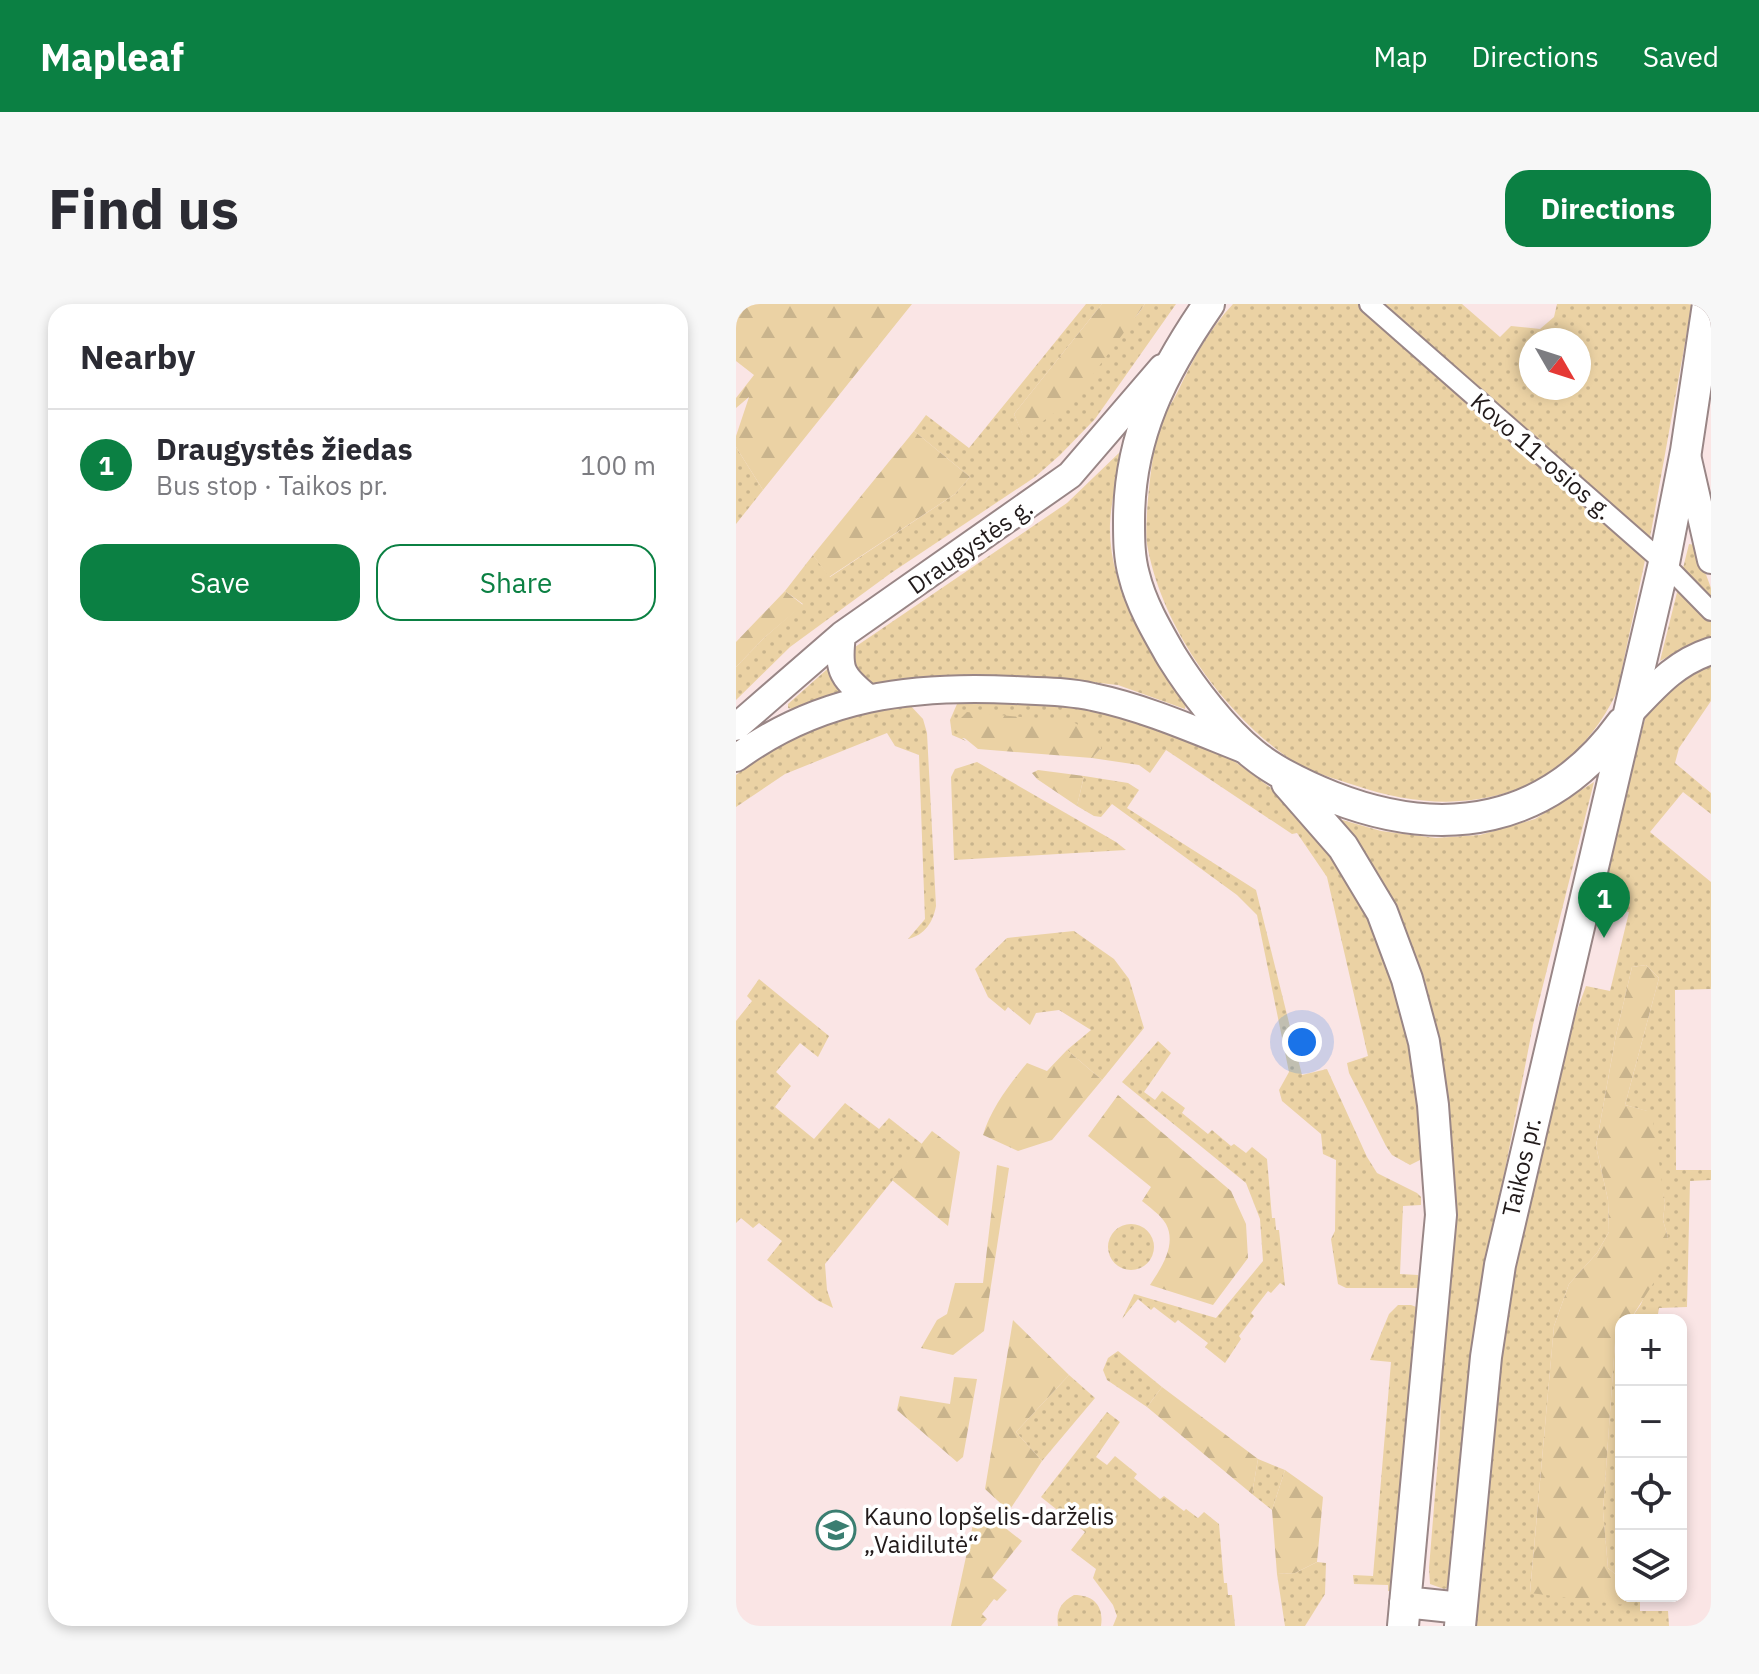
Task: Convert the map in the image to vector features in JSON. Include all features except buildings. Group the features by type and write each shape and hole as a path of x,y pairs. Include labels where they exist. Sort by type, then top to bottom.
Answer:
{"main road":[{"path":"1209,304 1182,344 1153,399 1138,446 1131,477 1129,509 1129,542 1134,574 1153,622 1181,670 1206,704 1343,847 1382,912 1404,967 1424,1042 1433,1105 1441,1215 1404,1614 1460,1617"},
{"name":"Taikos pr.","path":"1460,1617 1486,1357 1500,1265 1664,563 1686,451 1708,304"},
{"name":"Draugystės g.","path":"736,727 842,635 1070,475 1182,344"},
{"path":"1686,451 1711,560"},
{"path":"842,635 839,661 846,677 867,697"},
{"path":"736,758 785,727 819,712 867,697 965,689 1050,692 1091,696 1156,715 1263,761 1315,790 1387,814 1461,821 1500,814 1538,799 1594,758 1628,715 1675,668 1688,659 1711,651"}],"street":[{"name":"Kovo 11-osios g.","path":"1369,304 1664,563 1711,611"}],"green space":[{"path":"736,304 912,304 763,490 736,447 736,436 749,397 736,408 736,398 754,375 736,361"},
{"path":"1086,304 1102,304 1014,414 1023,435 1145,304 1176,304 1095,419 1060,455 1035,477 891,573 790,647 736,700 736,667 803,604 785,591 813,555 830,577 955,494 970,477 914,431 926,415 969,448"},
{"path":"1102,304 1145,304 1077,396 1023,436 1014,414"},
{"path":"1233,304 1462,304 1500,337 1511,326 1530,328 1519,328 1519,400 1591,400 1591,328 1541,328 1554,317 1557,304 1692,304 1651,532 1617,692 1595,729 1569,757 1539,779 1506,793 1471,800 1433,801 1394,796 1329,777 1294,762 1263,738 1217,690 1180,635 1154,574 1147,544 1151,469 1156,439 1209,334"},
{"path":"914,431 970,477 955,494 829,577 813,555"},
{"path":"736,447 763,490 736,524"},
{"path":"1121,451 1110,524 1116,573 1134,618 1186,701 1185,709 1118,685 1063,679 1003,676 863,683 855,673 850,653 855,647 1067,503"},
{"path":"1689,544 1695,545 1711,588 1711,639 1696,642 1660,661"},
{"path":"785,591 803,605 736,667 736,642"},
{"path":"1711,663 1711,701 1679,748 1675,763 1711,793 1711,814 1683,792 1650,832 1711,882 1711,989 1675,990 1676,1170 1711,1170 1711,1180 1690,1181 1687,1307 1659,1308 1658,1314 1634,1314 1668,1238 1663,1220 1665,1203 1647,1111 1625,1105 1659,978 1646,965 1632,967 1596,1146 1608,1200 1609,1232 1597,1253 1569,1284 1554,1326 1530,1592 1625,1604 1640,1602 1640,1611 1668,1611 1669,1626 1471,1626 1505,1323 1519,1238 1556,1067 1586,986 1610,991 1629,912 1606,907 1609,858 1646,715 1662,691"},
{"path":"833,664 846,691 788,708 788,704"},
{"path":"964,701 1088,708 1141,723 1187,739 1234,761 1289,801 1319,833 1371,911 1402,1002 1421,1118 1422,1159 1410,1165 1392,1155 1349,1073 1347,1063 1368,1056 1327,877 1297,833 1292,834 1166,750 1150,773 1139,765 1092,758 1101,748 962,738 966,741 952,735 950,720 957,704"},
{"path":"908,703 923,719 927,733 936,906 927,927 908,939 925,919 919,755 895,746 887,733 785,774 736,807 736,775 776,747 817,726 860,712"},
{"path":"967,712 1073,722 1100,737 1101,748 1092,758 978,749 956,731 958,721"},
{"path":"977,762 1126,850 954,860 951,777 955,769"},
{"path":"1038,770 1084,776 1077,806 1037,779 1032,773"},
{"path":"1084,776 1128,783 1139,790 1127,808 1256,890 1302,1075 1327,1069 1377,1173 1421,1197 1421,1205 1403,1206 1400,1274 1418,1275 1419,1288 1346,1288 1338,1284 1331,1239 1335,1231 1336,1160 1323,1154 1321,1134 1282,1101 1279,1090 1289,1072 1257,915 1237,895 1112,804 1101,817 1077,806"},
{"path":"1594,782 1533,1025 1490,1248 1451,1587 1444,1589 1430,1584 1429,1568 1440,1434 1447,1126 1426,984 1388,892 1339,819 1381,831 1436,838 1480,835 1535,819"},
{"path":"1074,931 1114,959 1129,979 1144,1028 1102,1080 1067,1050 1091,1030 1059,1010 1036,1013 1030,1025 1008,1007 1005,1011 988,997 975,969 1007,938"},
{"path":"1646,965 1659,978 1625,1105 1648,1111 1653,1120 1665,1203 1663,1220 1668,1238 1665,1265 1634,1314 1615,1314 1603,1511 1608,1568 1615,1574 1615,1602 1625,1602 1625,1605 1530,1593 1554,1326 1569,1284 1597,1253 1609,1232 1608,1200 1596,1146 1632,967"},
{"path":"759,979 829,1036 818,1057 800,1043 776,1072 791,1086 775,1107 814,1139 845,1103 879,1129 889,1118 922,1144 825,1264 827,1290 833,1308 817,1300 767,1260 782,1241 759,1223 753,1228 741,1218 736,1223 736,1021 752,1001 747,996"},
{"path":"1158,1041 1171,1053 1144,1092 1155,1100 1162,1091 1185,1108 1182,1113 1208,1134 1212,1130 1231,1146 1234,1144 1246,1153 1252,1147 1267,1159 1272,1218 1275,1218 1276,1230 1279,1230 1285,1286 1280,1283 1271,1293 1268,1291 1251,1313 1254,1316 1225,1363 1205,1347 1208,1343 1178,1320 1175,1323 1138,1299 1122,1319 1134,1294 1216,1318 1263,1261 1260,1219 1246,1183 1122,1082"},
{"path":"1067,1050 1102,1080 1052,1140 1018,1151 983,1135 1007,1088 1027,1063 1047,1071"},
{"path":"1118,1095 1231,1191 1246,1224 1248,1258 1213,1305 1150,1285 1166,1256 1170,1240 1164,1221 1142,1201 1151,1187 1088,1136"},
{"path":"932,1131 960,1152 948,1226 892,1180"},
{"path":"997,1165 1009,1168 984,1331 953,1355 921,1348 937,1320 947,1314 955,1283 983,1283"},
{"path":"1131,1224 1147,1231 1154,1247 1147,1263 1131,1270 1115,1263 1108,1247 1115,1231"},
{"path":"1398,1305 1419,1308 1395,1591 1388,1591 1388,1585 1354,1584 1353,1575 1373,1576 1391,1362 1370,1360 1389,1314"},
{"path":"1013,1320 1069,1375 1016,1432 1042,1461 1009,1511 985,1489"},
{"path":"1615,1342 1615,1574 1608,1568 1603,1511"},
{"path":"1118,1351 1162,1387 1147,1407 1107,1380 1103,1370 1108,1358"},
{"path":"1069,1375 1095,1398 1042,1461 1016,1432"},
{"path":"954,1377 977,1379 963,1457 957,1462 897,1410 900,1396 950,1404"},
{"path":"1162,1387 1258,1459 1252,1494 1147,1407"},
{"path":"1107,1412 1120,1422 1096,1457 1107,1465 1115,1456 1137,1474 1134,1478 1160,1499 1164,1496 1198,1518 1204,1512 1219,1524 1224,1583 1227,1583 1228,1595 1232,1595 1235,1626 1113,1626 1117,1616 1113,1605 1093,1578 1096,1569 1071,1550 1085,1532 1041,1497"},
{"path":"1258,1459 1285,1470 1272,1510 1252,1494"},
{"path":"1285,1470 1323,1497 1317,1562 1295,1573 1277,1574 1272,1510"},
{"path":"977,1506 1022,1541 992,1578 1007,1590 997,1601 994,1599 982,1614 987,1619 981,1626 951,1626"},
{"path":"1317,1562 1326,1563 1325,1594 1305,1626 1285,1626 1277,1574 1295,1573"},
{"path":"1074,1595 1087,1597 1096,1603 1101,1613 1101,1626 1058,1626 1060,1608"}],"place":[{"name":"Draugystės žiedas","path":"1604,938"},
{"name":"Kauno lopšelis-darželis „Vaidilutė“","path":"836,1530"}]}
